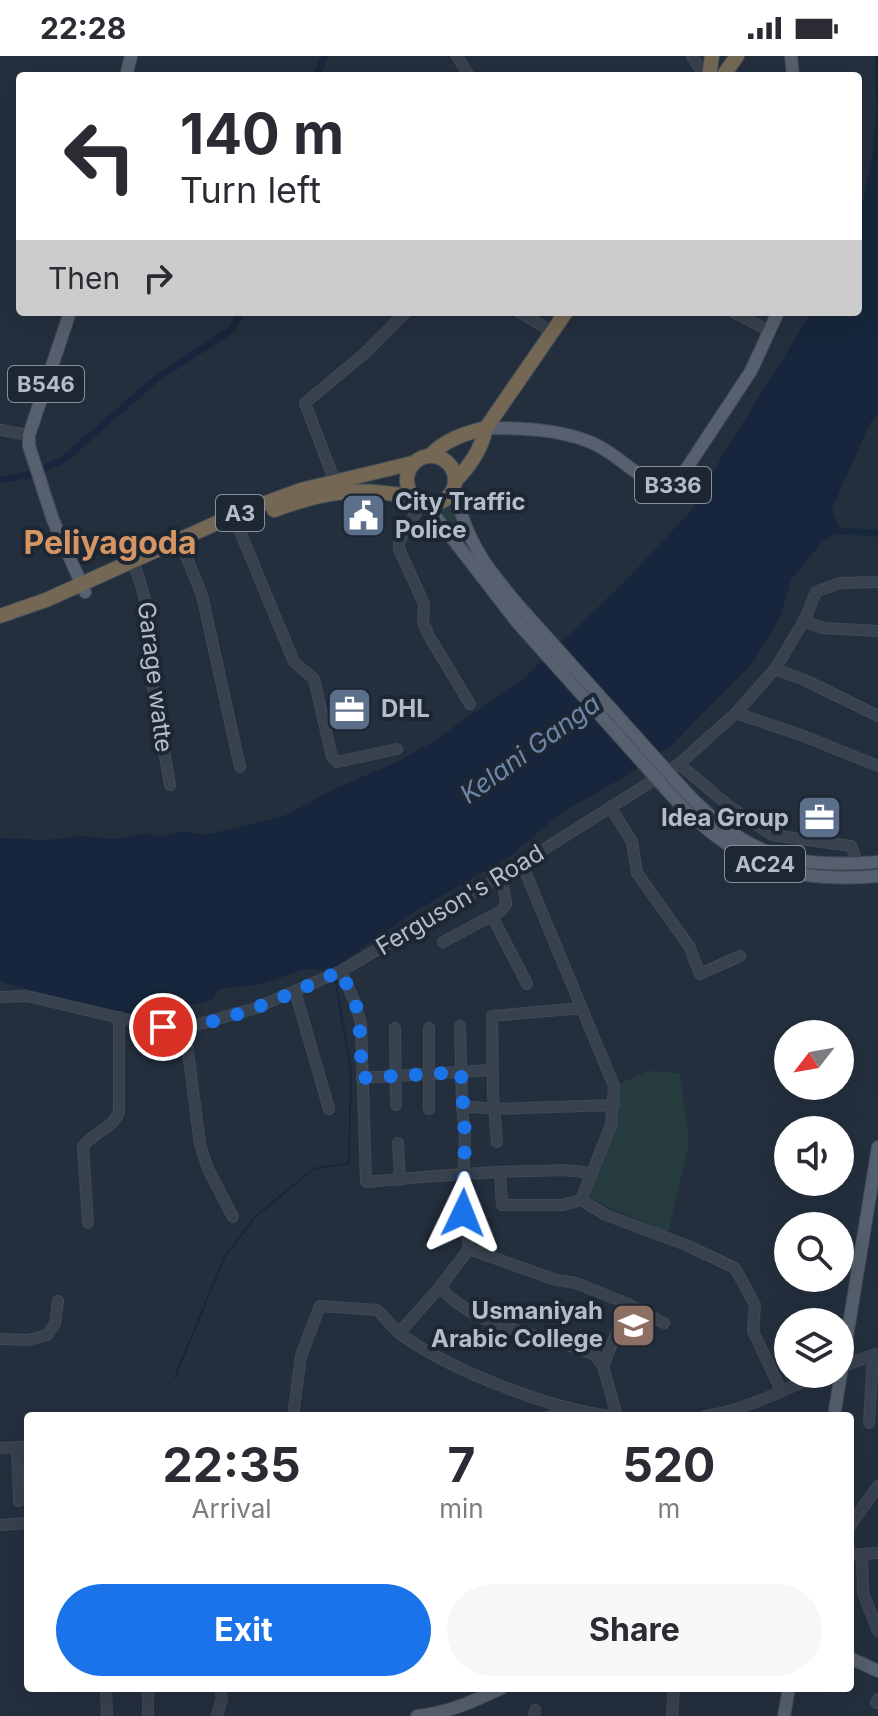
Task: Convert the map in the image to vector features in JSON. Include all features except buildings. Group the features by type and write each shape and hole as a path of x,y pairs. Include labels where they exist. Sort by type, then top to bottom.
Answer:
{"highway":[{"path":"454,484 453,469 438,456 421,458 413,463 407,480 421,500 442,501 464,472 483,442 486,428 563,316"},
{"path":"430,456 438,447 458,437 486,428"},
{"name":"A3","path":"0,625 241,512 301,490 413,463"},
{"name":"A3","path":"0,616 136,570 289,504 335,492 371,490 421,500"}],"main road":[{"name":"B546","path":"69,316 29,435 31,456 41,488 83,588"},
{"name":"B336","path":"486,428 532,429 591,442 647,479 671,488 751,371 776,316"},
{"path":"454,484 460,514 472,544 522,618"},
{"path":"421,500 679,794"},
{"name":"AC24","path":"679,794 748,844 792,861 830,865 878,862"},
{"name":"AC24","path":"679,794 701,827 741,855 788,873 829,879 878,876"},
{"path":"851,1308 878,1147"},
{"path":"835,1412 838,1388"},
{"path":"854,1660 878,1671"},
{"path":"417,1716 442,1713 492,1692"},
{"path":"784,1716 788,1692"}],"street":[{"path":"335,482 305,403 365,353 402,316"},
{"path":"526,316 553,332"},
{"path":"741,316 770,331"},
{"path":"0,430 29,435"},
{"path":"421,500 399,542 399,549 424,604 423,622 429,636 470,704"},
{"path":"237,524 294,662 314,679 332,757 337,762 397,749"},
{"path":"183,549 202,595 240,767"},
{"name":"Garage watte","path":"136,570 145,594 150,631 147,653 170,785"},
{"name":"Ferguson's Road","path":"0,997 27,996 163,1027 185,1028 253,1009 341,971 522,864 679,764 736,713 775,669 816,592 827,586 878,582"},
{"path":"803,621 823,628 878,631"},
{"path":"775,669 878,716"},
{"path":"736,713 832,746 878,766"},
{"path":"679,764 729,806 772,835 851,846 858,864"},
{"path":"611,808 632,842 637,873 689,946 700,974 740,956"},
{"path":"522,864 614,1086 611,1125 581,1200"},
{"path":"443,942 501,911 506,904 502,876"},
{"path":"492,916 527,984"},
{"path":"341,971 359,1013 366,1182 464,1173 572,1170 591,1174"},
{"path":"295,991 329,1109"},
{"path":"497,1142 492,1016 582,1008"},
{"path":"88,1223 82,1155 88,1139 116,1121 119,1112 119,1017"},
{"path":"399,1333 469,1249 462,1202 465,1136 460,1026"},
{"path":"185,1028 200,1144 208,1169 233,1217"},
{"path":"395,1028 396,1105"},
{"path":"429,1028 429,1109"},
{"path":"362,1078 492,1070"},
{"path":"462,1106 494,1109 614,1105"},
{"path":"398,1143 400,1180"},
{"path":"500,1172 502,1205 563,1205 581,1200 606,1215 686,1245 735,1268 755,1305 753,1331 781,1390"},
{"path":"469,1249 556,1280 576,1283 628,1304 664,1323"},
{"path":"440,1287 450,1298 480,1317 595,1355 603,1366 614,1412"},
{"path":"0,1339 28,1340 47,1335 55,1324 58,1301"},
{"path":"603,1366 628,1304"},
{"path":"294,1412 301,1356 320,1306 377,1310 399,1333 428,1353 512,1389 577,1412"},
{"path":"854,1362 876,1354 869,1423"},
{"path":"720,1412 786,1388"},
{"path":"0,1448 23,1447 19,1501"},
{"path":"854,1520 878,1486"},
{"path":"0,1525 24,1523"},
{"path":"878,1543 870,1554 863,1593 878,1631"},
{"path":"106,1692 107,1716"},
{"path":"148,1692 148,1716"},
{"path":"217,1716 221,1692"},
{"path":"672,1716 674,1692"}],"green space":[{"path":"452,506 459,531 471,554 438,512"},
{"path":"647,1071 680,1073 689,1143 668,1233 589,1198 621,1083"}],"water":[{"name":"Kelani Ganga","path":"875,56 878,56 878,414 870,423 832,509 840,531 821,543 791,580 779,619 754,661 672,745 560,814 512,855 414,912 331,970 305,969 262,984 219,989 213,999 197,1004 157,1004 134,1015 78,1005 0,981 0,838 46,840 82,836 116,839 145,833 159,837 183,831 206,835 284,816 432,742 524,678 622,584 692,510 809,316 862,316 862,204 873,153"}],"waterway":[{"path":"318,72 324,56"},
{"path":"0,480 32,474 63,460 156,379 232,329 239,316"},
{"path":"833,527 840,531 878,533"},
{"path":"175,1377 224,1258 255,1217 313,1169 349,1163 351,1072 335,978"}],"place":[{"name":"City Traffic Police","path":"364,516"},
{"name":"DHL","path":"350,709"},
{"name":"Idea Group","path":"820,818"},
{"name":"Usmaniyah Arabic College","path":"634,1325"}],"district":[{"name":"Peliyagoda","path":"110,543"}],"route":[{"path":"163,1027 185,1028 253,1009 341,971 361,1023 362,1078 461,1072 465,1136 463,1213"}]}
